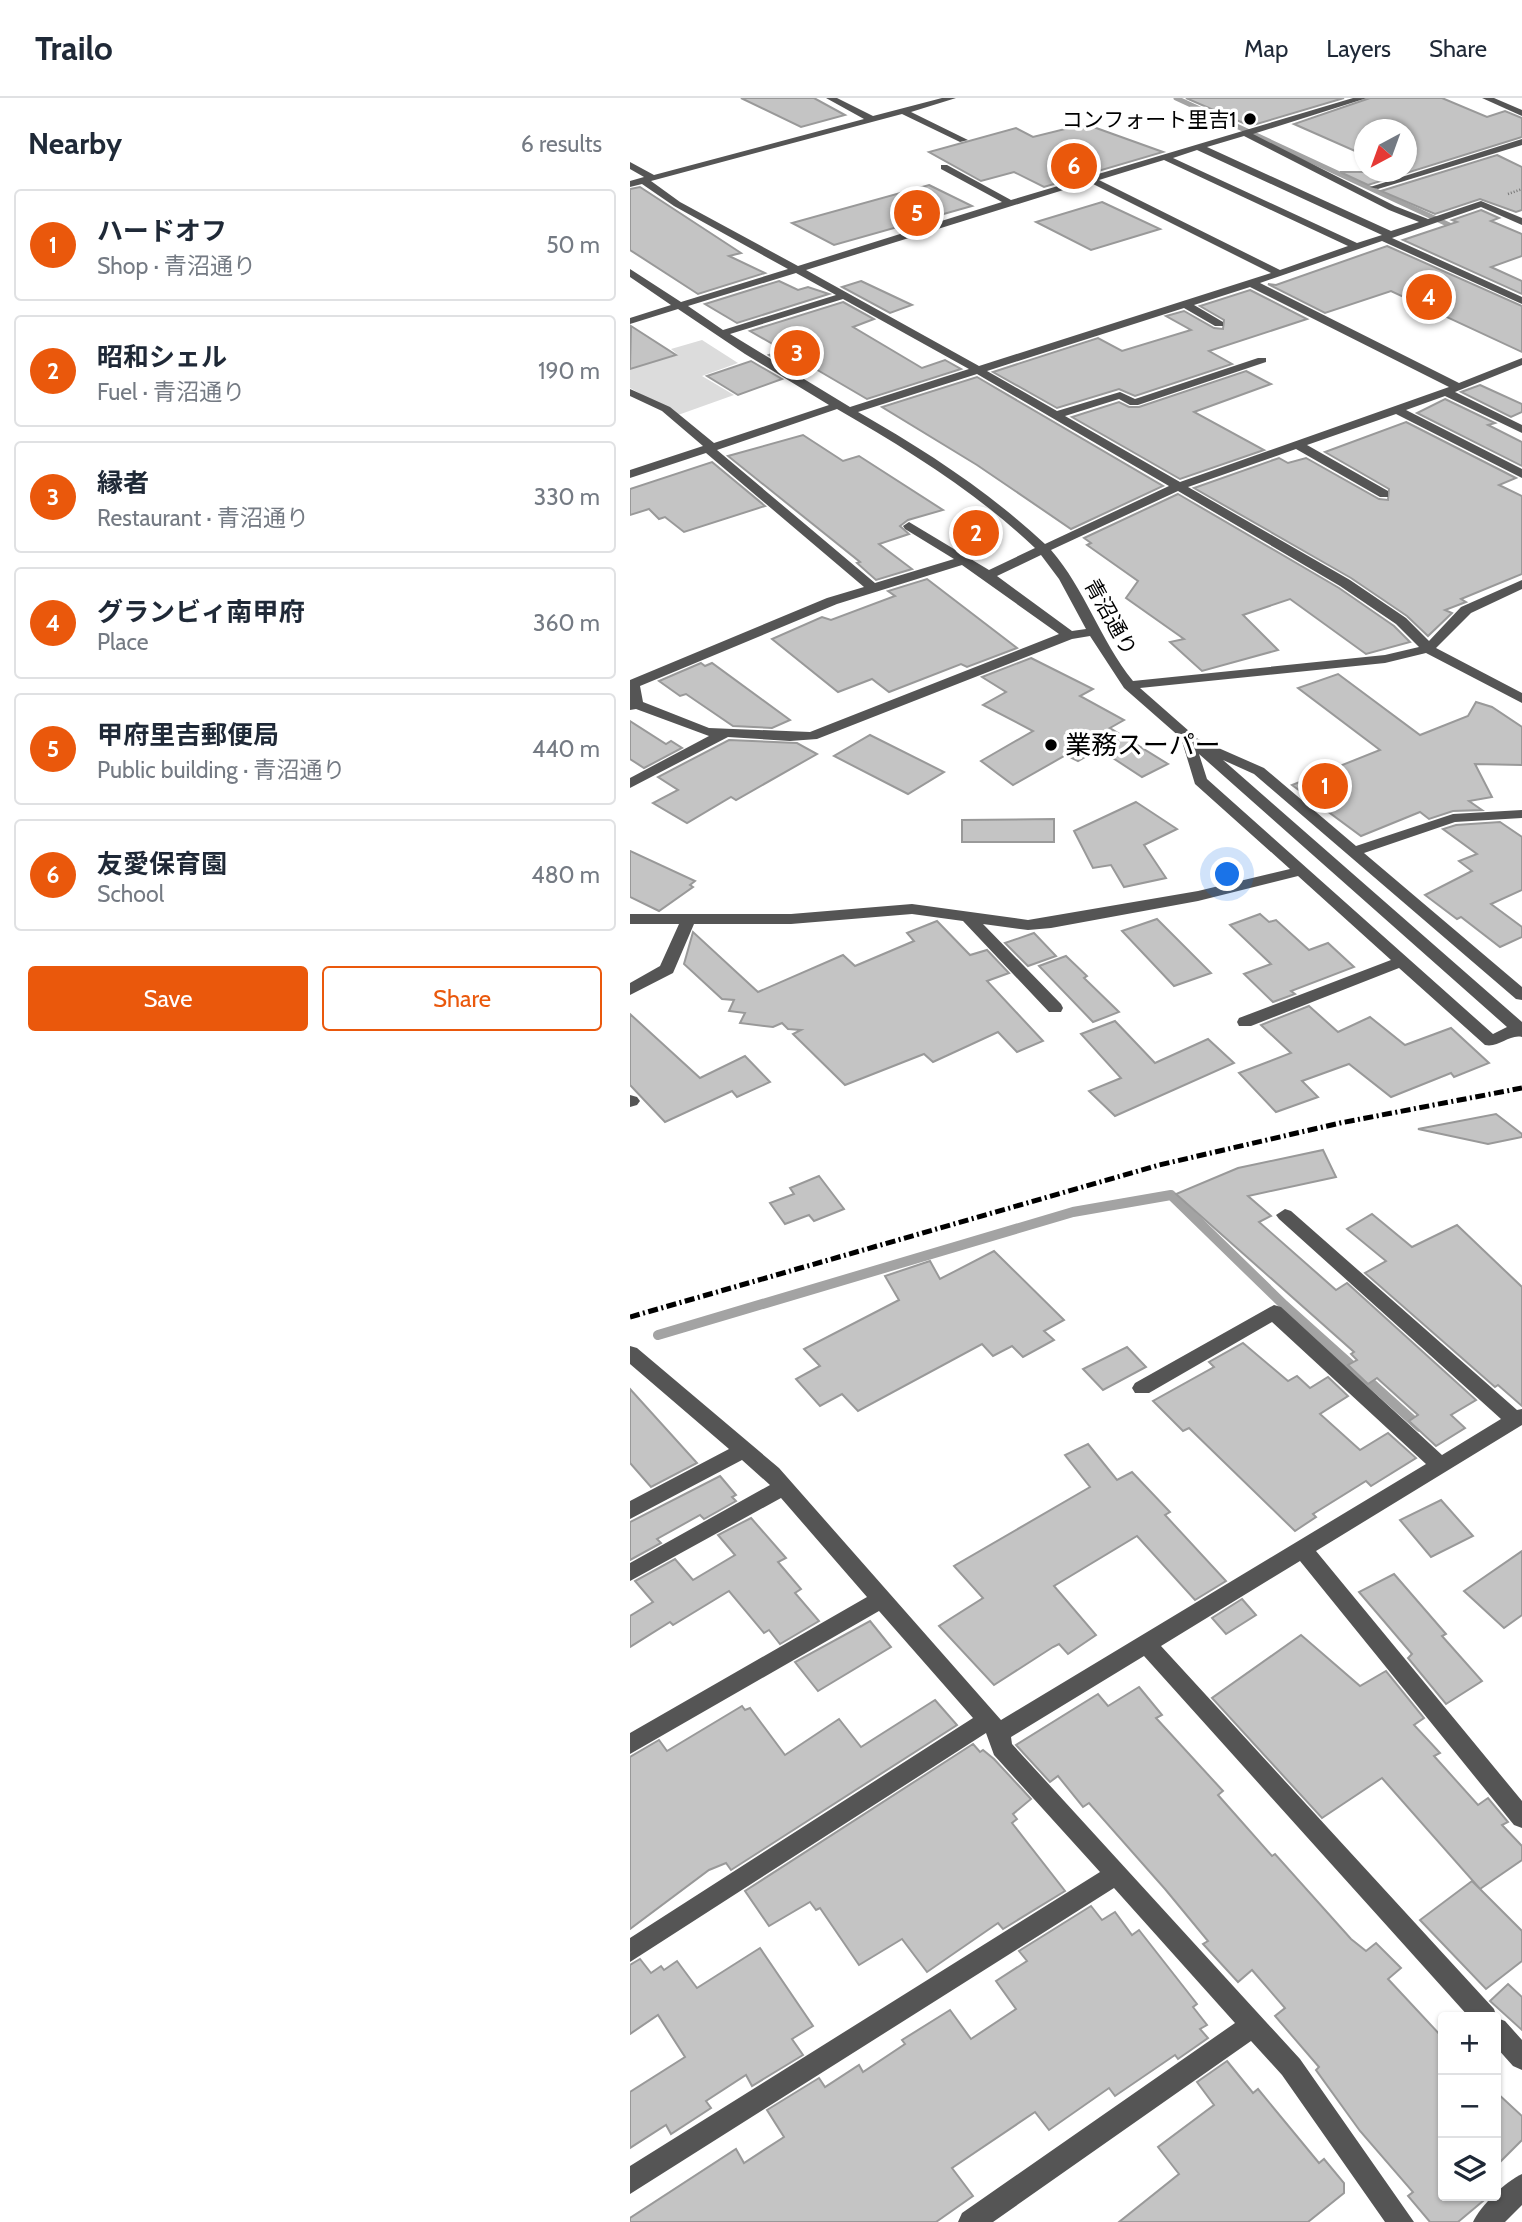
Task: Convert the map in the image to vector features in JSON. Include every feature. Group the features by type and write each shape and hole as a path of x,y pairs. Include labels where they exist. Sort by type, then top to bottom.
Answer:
{"street":[{"path":"830,98 871,120"},
{"path":"630,184 953,98"},
{"path":"630,321 796,268 1363,98"},
{"path":"1486,98 1522,113"},
{"path":"902,111 963,140"},
{"path":"1248,131 1392,208 1433,221"},
{"path":"1375,187 1522,142"},
{"path":"1198,147 1522,301"},
{"path":"1164,157 1357,247"},
{"path":"630,165 677,204 845,295 1345,583 1391,616 1428,649 1522,699"},
{"path":"944,166 1010,203"},
{"path":"1090,179 1279,273"},
{"path":"630,474 1185,304 1481,204 1522,222"},
{"name":"青沼通り","path":"630,272 789,377 974,487 1001,508 1062,571 1091,632 1110,664 1129,685 1239,785 1522,1030"},
{"path":"1251,283 1459,387"},
{"path":"723,333 845,295"},
{"path":"1185,304 1219,324"},
{"path":"1056,415 1120,395 1134,403 1262,360"},
{"path":"988,575 1177,487 1446,392 1522,361"},
{"path":"630,392 666,409 873,588"},
{"path":"1446,392 1522,430"},
{"path":"1396,409 1522,474"},
{"path":"1296,444 1384,494"},
{"path":"909,526 988,575 1069,635"},
{"path":"964,561 832,601 631,683 633,705 692,728 790,737 820,733 1069,635 1091,632"},
{"path":"1129,685 1372,660 1428,649 1466,610 1522,584"},
{"path":"630,784 727,733"},
{"path":"1188,739 1259,771 1522,995"},
{"path":"1188,739 1199,781 1491,1041 1522,1030"},
{"path":"1355,851 1453,817 1522,814"},
{"path":"630,919 791,919 912,909 1028,925 1185,898 1301,871"},
{"path":"967,916 1055,1008"},
{"path":"630,990 667,969 689,918"},
{"path":"1245,1022 1402,961"},
{"path":"630,1951 994,1727 1147,1645 1519,1418 1285,1215"},
{"path":"1142,1388 1274,1312 1440,1465"},
{"path":"630,1353 744,1450 783,1487 994,1727 1002,1748 1291,2067 1401,2222"},
{"path":"630,1511 744,1450"},
{"path":"630,1573 783,1487"},
{"path":"1304,1550 1522,1818"},
{"path":"630,1744 881,1599"},
{"path":"1147,1645 1480,2012"},
{"path":"630,2181 1117,1874"},
{"path":"971,2222 1253,2025"},
{"path":"1501,2035 1522,2058"},
{"path":"1486,2222 1522,2187"}],"shaded area":[{"path":"702,340 738,363 702,376 734,395 678,415 630,388 630,369 678,355 671,349"}],"building":[{"path":"741,98 814,98 845,115 801,127"},
{"path":"1186,98 1344,98 1250,126"},
{"path":"1370,98 1442,98 1487,117 1505,111 1522,118 1522,137 1417,170 1417,119 1354,119 1354,151 1294,124"},
{"path":"1085,124 1163,152 1044,187 1014,172 981,181 929,152 1016,128 1033,137"},
{"path":"1497,155 1522,167 1522,210 1516,212 1480,199 1435,214 1381,191"},
{"path":"1340,172 1354,172 1354,178"},
{"path":"929,185 972,206 834,245 792,223"},
{"path":"640,187 741,253 729,256 765,273 698,294 630,250 630,189"},
{"path":"1102,202 1160,229 1091,250 1036,222"},
{"path":"1481,210 1499,218 1491,221 1522,234 1522,256 1491,267 1522,281 1522,294 1403,240 1457,222 1452,220"},
{"path":"1387,246 1522,306 1522,352 1391,291 1325,313 1268,284 1276,285"},
{"path":"779,281 798,290 808,287 829,294 737,323 705,304"},
{"path":"861,281 912,305 890,313 842,287"},
{"path":"1250,290 1307,319 1209,351 1232,364 1135,396 1119,389 1057,408 993,372 1098,338 1122,351 1191,330 1166,316 1184,311 1214,328 1223,329 1224,320 1200,306"},
{"path":"843,302 874,319 853,327 922,368 945,360 961,369 867,399 814,368 799,373 769,355 783,350 750,331"},
{"path":"631,326 676,355 630,369"},
{"path":"751,361 782,379 738,395 707,376"},
{"path":"1246,371 1271,384 1194,412 1264,450 1180,479 1072,417 1119,402 1129,407 1139,407"},
{"path":"977,377 1163,486 1071,529 977,465 882,407"},
{"path":"1480,385 1522,404 1522,412 1511,417 1461,392"},
{"path":"1445,399 1495,423 1488,425 1522,442 1522,466 1417,413"},
{"path":"1406,422 1516,478 1499,485 1522,496 1522,574 1461,599 1466,602 1445,610 1452,613 1428,636 1407,616 1351,578 1194,488 1279,458 1288,463 1306,458 1379,499 1388,500 1389,489 1325,452"},
{"path":"803,435 843,461 859,456 943,510 908,520 900,526 909,534 879,544 912,569 876,580 857,563 860,562 728,456"},
{"path":"712,462 765,506 684,532 665,517 659,519 649,509 630,515 630,489"},
{"path":"1178,494 1339,588 1394,626 1410,642 1366,654 1290,599 1243,615 1278,650 1202,671 1170,642 1184,639 1126,598 1138,581 1087,545 1091,543 1084,538"},
{"path":"927,579 1017,648 967,667 961,664 889,692 872,679 838,692 772,639 822,617 831,620 895,596 888,591"},
{"path":"1031,658 1093,689 1080,696 1124,720 1110,728 1168,764 1142,777 1099,749 1078,761 1066,755 1013,785 981,761 1033,731 983,705 1006,692 982,677"},
{"path":"701,663 705,666 712,663 790,720 772,728 733,726 686,694 680,696 659,681"},
{"path":"1338,674 1420,735 1468,716 1476,702 1492,707 1522,727 1522,765 1475,764 1492,797 1469,801 1482,810 1453,811 1429,819 1420,812 1361,836 1292,785 1380,750 1298,688"},
{"path":"630,721 666,744 671,741 682,748 644,768 630,759"},
{"path":"870,735 944,772 908,794 834,756"},
{"path":"729,740 797,743 817,754 736,800 731,797 687,823 653,803 678,790 658,777"},
{"path":"1136,802 1177,829 1144,845 1166,878 1124,887 1111,865 1093,868 1074,831"},
{"path":"1054,819 1054,842 962,842 962,820"},
{"path":"1500,822 1522,837 1522,890 1491,904 1522,927 1522,937 1500,947 1461,917 1457,919 1425,895 1472,871 1459,861 1477,854 1443,829 1456,825"},
{"path":"630,851 695,881 690,885 693,887 659,911 630,897"},
{"path":"1260,914 1269,922 1276,920 1309,950 1328,943 1354,967 1291,991 1295,994 1273,1002 1244,974 1271,964 1230,925"},
{"path":"1157,919 1211,973 1174,986 1122,931"},
{"path":"937,921 970,955 987,950 1009,973 987,981 1043,1041 1017,1052 998,1032 933,1062 924,1054 845,1085 793,1034 801,1030 788,1029 782,1023 773,1027 740,1023 745,1013 729,1011 734,1000 722,999 684,964 693,932 758,992 843,955 855,966 914,941 907,933"},
{"path":"1034,933 1056,956 1028,966 1005,943"},
{"path":"1066,956 1119,1012 1093,1022 1039,966"},
{"path":"1309,1006 1338,1032 1370,1017 1405,1045 1451,1028 1489,1063 1454,1077 1451,1073 1391,1097 1349,1064 1302,1081 1318,1097 1276,1112 1239,1073 1291,1053 1261,1025"},
{"path":"630,1014 700,1078 745,1056 770,1082 737,1097 732,1091 665,1122 630,1085"},
{"path":"1115,1021 1155,1063 1208,1039 1234,1063 1115,1116 1089,1091 1121,1078 1081,1034"},
{"path":"1496,1114 1522,1134 1522,1137 1488,1144 1418,1129"},
{"path":"1323,1150 1336,1177 1248,1196 1271,1216 1259,1222 1336,1290 1347,1283 1476,1400 1451,1415 1465,1428 1436,1446 1409,1421 1418,1415 1377,1378 1368,1384 1348,1365 1357,1360 1351,1354 1354,1352 1176,1194 1238,1168"},
{"path":"819,1176 844,1209 814,1221 809,1215 785,1224 770,1203 794,1194 790,1188"},
{"path":"1372,1214 1412,1247 1457,1225 1522,1287 1522,1406 1498,1385 1495,1387 1365,1273 1386,1261 1347,1229"},
{"path":"994,1251 1064,1320 1044,1331 1054,1340 1023,1357 1012,1346 993,1356 982,1344 858,1411 842,1394 820,1406 796,1379 820,1366 804,1349 899,1300 885,1276 930,1261 940,1279"},
{"path":"1243,1343 1288,1381 1297,1376 1310,1388 1328,1377 1348,1396 1320,1414 1360,1450 1388,1433 1416,1458 1371,1486 1366,1481 1313,1514 1316,1517 1295,1531 1189,1428 1183,1431 1153,1401 1214,1367 1209,1362"},
{"path":"1127,1347 1146,1367 1103,1390 1083,1369"},
{"path":"630,1389 697,1463 651,1487 630,1463"},
{"path":"1088,1444 1117,1480 1132,1472 1170,1512 1165,1515 1226,1581 1195,1600 1137,1536 1054,1586 1096,1635 1068,1654 1059,1644 994,1685 939,1626 983,1598 954,1566 1090,1487 1065,1455"},
{"path":"720,1476 736,1495 732,1497 736,1501 704,1519 700,1515 657,1539 661,1543 630,1560 630,1522"},
{"path":"1441,1500 1473,1536 1431,1557 1400,1520"},
{"path":"751,1518 786,1558 778,1562 801,1589 795,1593 819,1621 780,1644 769,1630 764,1633 729,1591 630,1647 630,1616 653,1602 635,1581 675,1559 693,1580 735,1555 718,1535"},
{"path":"1522,1551 1522,1615 1504,1628 1464,1591"},
{"path":"1394,1574 1446,1634 1442,1636 1482,1681 1446,1704 1408,1658 1412,1654 1359,1592"},
{"path":"1242,1599 1256,1615 1226,1634 1212,1618"},
{"path":"870,1621 891,1647 818,1691 795,1662"},
{"path":"1301,1635 1360,1686 1386,1671 1424,1718 1414,1725 1440,1753 1434,1756 1478,1805 1488,1798 1508,1822 1502,1825 1522,1846 1522,1860 1480,1889 1382,1778 1322,1818 1212,1698"},
{"path":"1139,1687 1162,1715 1156,1718 1223,1791 1218,1795 1272,1856 1275,1854 1351,1939 1366,1951 1376,1943 1401,1968 1388,1979 1438,2033 1438,2201 1483,2201 1458,2222 1430,2222 1408,2196 1413,2192 1360,2131 1316,2070 1319,2067 1275,2016 1285,2008 1252,1970 1238,1982 1203,1944 1208,1941 1165,1889 1089,1803 1083,1807 1058,1776 1050,1782 1016,1745 1098,1694 1108,1706"},
{"path":"935,1700 957,1725 731,1870 726,1863 709,1870 630,1929 630,1757 659,1740 667,1751 742,1706 745,1710 750,1708 785,1755 839,1719 861,1747"},
{"path":"973,1744 980,1752 983,1750 994,1759 1031,1799 1013,1814 1017,1819 1012,1823 1065,1891 1003,1929 998,1923 927,1972 902,1939 859,1965 820,1908 816,1910 810,1902 769,1926 745,1891"},
{"path":"1472,1881 1522,1931 1522,1961 1486,1989 1420,1920"},
{"path":"1091,1906 1102,1920 1115,1912 1132,1935 1139,1930 1197,2004 1193,2007 1207,2025 1200,2029 1208,2038 1178,2059 1175,2055 1115,2096 1109,2088 1049,2130 1035,2112 952,2168 973,2196 936,2222 630,2222 630,2218 736,2149 744,2163 784,2137 767,2110 819,2078 825,2087 859,2065 863,2072 905,2044 902,2040 950,2010 971,2039 1016,2009 996,1981 1027,1961 1019,1951"},
{"path":"760,1948 813,2026 792,2039 803,2055 752,2086 746,2075 706,2101 711,2108 671,2134 666,2125 630,2148 630,2092 685,2057 658,2015 630,2034 630,1965 640,1959 651,1973 661,1966 664,1970 677,1961 697,1988"},
{"path":"1508,1984 1522,1997 1522,2030 1490,2001"},
{"path":"1227,2061 1253,2093 1258,2089 1319,2163 1324,2159 1344,2183 1344,2193 1308,2222 1119,2222 1179,2174 1158,2147 1214,2105 1197,2082"},
{"path":"1501,2097 1522,2116 1522,2140 1501,2161"}],"waterway":[{"path":"1176,98 1458,229"},
{"path":"658,1335 1073,1212 1171,1195 1284,1305 1420,1427"}],"railway":[{"path":"630,1317 1159,1165 1340,1123 1522,1088"}],"place":[{"name":"コンフォート里吉1","path":"1250,119"},
{"name":"友愛保育園","path":"1074,166"},
{"name":"甲府里吉郵便局","path":"917,213"},
{"name":"グランビィ南甲府","path":"1429,297"},
{"name":"縁者","path":"797,353"},
{"name":"昭和シェル","path":"976,533"},
{"name":"業務スーパー","path":"1051,745"},
{"name":"ハードオフ","path":"1325,786"}]}
